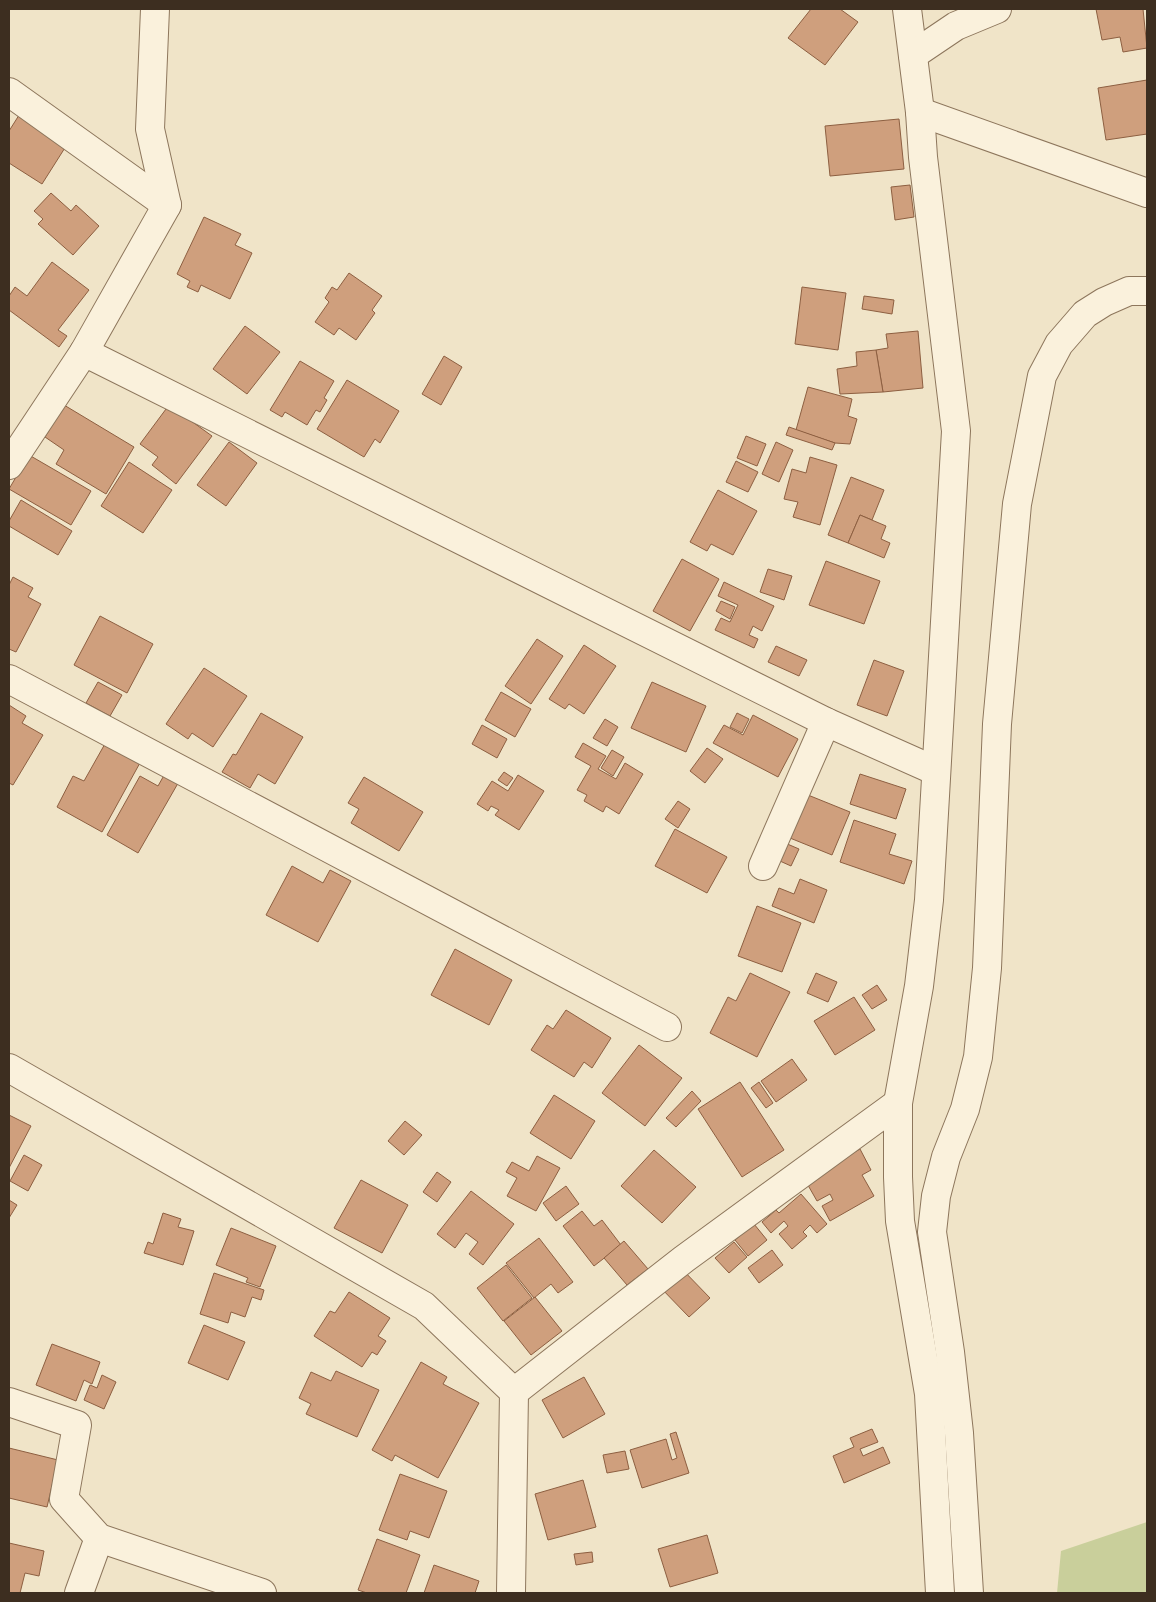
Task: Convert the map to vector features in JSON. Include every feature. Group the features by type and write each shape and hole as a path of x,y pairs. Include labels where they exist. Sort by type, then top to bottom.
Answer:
{"street":[{"path":"9,466 84,352 167,205 150,129 155,9"},
{"path":"907,9 956,430 929,900 920,986 898,1103 900,1221 929,1394 940,1593"},
{"path":"913,55 956,26 997,9"},
{"path":"9,92 167,205"},
{"path":"920,112 1147,193"},
{"path":"969,1593 959,1433 950,1352 932,1232 936,1196 946,1157 965,1109 978,1057 987,968 998,724 1017,504 1042,376 1059,344 1085,314 1104,302 1129,291 1147,291"},
{"path":"84,352 826,722 936,771"},
{"path":"9,679 667,1028"},
{"path":"763,866 826,722"},
{"path":"9,1068 424,1306 514,1392 511,1593"},
{"path":"514,1392 684,1258 898,1103"},
{"path":"9,1402 77,1425 64,1499 100,1538 262,1593"},
{"path":"79,1593 100,1538"}],"green space":[{"path":"1147,1522 1147,1593 1057,1593 1061,1551"}],"building":[{"path":"811,9 840,9 858,22 825,65 788,38"},
{"path":"1096,9 1143,9 1147,48 1123,52 1120,37 1102,40"},
{"path":"1147,80 1147,134 1106,140 1098,88"},
{"path":"21,112 68,143 42,184 9,163 9,131"},
{"path":"899,119 904,169 830,176 825,126"},
{"path":"910,185 914,217 895,220 891,187"},
{"path":"51,193 71,211 76,205 99,226 73,255 38,224 43,219 34,211"},
{"path":"204,217 241,234 235,245 252,253 230,299 201,285 198,292 187,287 190,281 177,274"},
{"path":"52,262 89,290 58,330 67,336 59,347 9,310 9,296 15,287 27,296"},
{"path":"349,273 382,296 372,310 375,313 356,340 339,328 334,335 315,322 329,302 325,298 332,287 337,290"},
{"path":"802,287 846,293 838,350 795,344"},
{"path":"864,296 894,300 892,314 862,309"},
{"path":"245,326 280,352 247,394 213,369"},
{"path":"918,331 923,388 883,392 876,350 888,348 886,334"},
{"path":"876,350 883,392 840,394 837,369 857,366 856,352"},
{"path":"444,356 462,367 441,405 422,394"},
{"path":"300,361 334,381 324,398 327,400 320,412 316,410 307,425 285,412 282,417 270,410"},
{"path":"347,380 399,411 380,443 375,439 364,457 317,429"},
{"path":"808,387 852,399 848,416 857,419 850,444 835,443 796,430"},
{"path":"64,405 134,447 106,494 56,464 64,450 45,437"},
{"path":"169,405 212,436 176,484 152,465 158,457 140,444"},
{"path":"789,427 835,443 832,450 786,435"},
{"path":"746,436 766,444 757,466 737,458"},
{"path":"229,442 257,463 226,506 197,485"},
{"path":"776,442 793,450 779,482 762,474"},
{"path":"29,455 91,491 71,525 9,489"},
{"path":"810,457 837,465 820,525 793,517 798,502 784,499 792,469 806,473"},
{"path":"736,461 758,472 748,492 726,482"},
{"path":"129,462 172,490 143,533 101,506"},
{"path":"851,477 884,490 872,520 860,515 848,543 828,535"},
{"path":"718,490 757,511 733,555 711,544 707,551 690,542"},
{"path":"21,500 72,531 58,555 9,526 9,521"},
{"path":"860,515 886,526 881,539 890,543 884,558 848,543"},
{"path":"682,559 719,579 690,631 653,611"},
{"path":"826,561 880,581 864,624 809,605"},
{"path":"768,569 792,576 784,600 760,592"},
{"path":"13,577 33,588 28,597 41,604 16,652 9,649 9,585"},
{"path":"724,582 774,606 762,631 753,626 749,635 758,639 754,648 715,630 721,618 730,622 738,605 718,596"},
{"path":"721,601 735,607 730,619 716,611"},
{"path":"100,616 153,644 127,693 74,665"},
{"path":"537,639 563,656 531,704 505,686"},
{"path":"584,645 616,666 584,714 569,704 565,709 549,699"},
{"path":"776,646 807,660 799,676 768,662"},
{"path":"874,660 904,671 887,716 857,705"},
{"path":"204,668 247,696 213,747 192,733 188,739 166,724"},
{"path":"98,682 122,695 110,716 86,703"},
{"path":"652,682 706,706 686,752 631,728"},
{"path":"501,692 531,709 515,737 485,720"},
{"path":"9,705 26,716 22,723 43,735 13,785 9,783"},
{"path":"261,713 303,737 275,784 258,774 250,788 222,772 233,754 236,755"},
{"path":"737,713 749,719 742,733 730,727"},
{"path":"753,715 798,739 778,777 713,743 724,725 743,735"},
{"path":"605,719 618,727 607,746 593,738"},
{"path":"482,725 507,739 497,758 472,744"},
{"path":"106,742 141,761 102,832 57,807 73,776 84,781"},
{"path":"583,743 606,756 598,769 616,779 625,763 643,774 619,814 606,806 603,812 584,801 587,795 577,790 591,766 575,757"},
{"path":"707,748 723,759 705,783 690,771"},
{"path":"612,750 624,757 613,776 601,768"},
{"path":"167,770 181,778 138,853 107,835 140,776 158,786"},
{"path":"504,772 513,778 507,786 498,780"},
{"path":"860,774 906,789 896,819 850,804"},
{"path":"518,775 544,791 519,830 495,815 499,810 491,806 488,811 477,804 492,781 508,791"},
{"path":"364,777 423,812 399,851 351,823 359,809 348,803"},
{"path":"803,793 850,812 832,855 785,836"},
{"path":"678,801 690,809 678,828 665,819"},
{"path":"854,820 896,834 889,854 912,861 904,884 840,862"},
{"path":"675,829 727,857 707,893 655,866"},
{"path":"778,840 799,849 791,866 771,857"},
{"path":"292,866 323,883 330,870 351,881 318,942 266,915"},
{"path":"800,879 827,890 814,923 772,906 779,888 794,894"},
{"path":"757,906 801,923 782,972 738,956"},
{"path":"455,949 512,980 489,1025 431,995"},
{"path":"750,973 790,992 757,1057 710,1033 728,997 736,1001"},
{"path":"816,973 837,982 828,1002 807,993"},
{"path":"877,985 887,1000 872,1009 862,995"},
{"path":"854,997 875,1030 835,1055 814,1021"},
{"path":"566,1010 611,1038 592,1068 584,1062 574,1077 531,1050 547,1025 553,1029"},
{"path":"639,1045 682,1078 645,1126 602,1093"},
{"path":"792,1059 807,1080 776,1102 761,1081"},
{"path":"740,1082 784,1150 742,1177 698,1109"},
{"path":"759,1082 773,1103 766,1108 751,1088"},
{"path":"692,1091 701,1101 676,1127 666,1118"},
{"path":"554,1095 595,1121 571,1159 530,1133"},
{"path":"9,1115 31,1126 9,1168"},
{"path":"405,1121 422,1135 404,1155 388,1141"},
{"path":"860,1149 871,1170 862,1175 874,1196 830,1221 822,1206 833,1200 830,1194 817,1201 805,1180"},
{"path":"654,1150 696,1187 662,1223 621,1186"},
{"path":"24,1155 42,1165 28,1191 10,1181"},
{"path":"537,1156 560,1168 536,1211 507,1196 517,1178 506,1172 512,1162 529,1171"},
{"path":"437,1172 451,1182 437,1202 423,1192"},
{"path":"361,1180 408,1205 382,1253 334,1228"},
{"path":"566,1186 579,1204 556,1221 543,1203"},
{"path":"471,1191 514,1224 483,1265 469,1254 478,1242 466,1233 455,1248 437,1234"},
{"path":"801,1194 827,1224 817,1233 810,1225 803,1232 807,1236 792,1249 779,1234 788,1226 784,1221 771,1233 762,1222 776,1210 779,1213"},
{"path":"9,1200 17,1205 9,1218"},
{"path":"582,1211 594,1226 602,1220 621,1245 594,1266 563,1226"},
{"path":"163,1213 181,1219 178,1227 194,1231 183,1265 144,1253 148,1242 153,1244"},
{"path":"754,1224 767,1240 748,1256 735,1240"},
{"path":"231,1228 276,1246 260,1287 246,1282 248,1278 216,1265"},
{"path":"539,1238 573,1282 558,1293 551,1284 534,1298 506,1263"},
{"path":"624,1241 648,1269 627,1285 604,1258"},
{"path":"734,1242 747,1257 729,1273 715,1258"},
{"path":"772,1250 783,1265 759,1283 748,1268"},
{"path":"506,1265 532,1298 503,1321 477,1288"},
{"path":"680,1267 710,1298 689,1317 659,1286"},
{"path":"214,1273 264,1290 261,1300 252,1297 245,1317 231,1312 228,1323 200,1314"},
{"path":"349,1292 390,1318 378,1336 386,1341 377,1355 372,1352 362,1367 314,1336 330,1311 335,1313"},
{"path":"535,1297 562,1331 531,1355 504,1321"},
{"path":"204,1325 245,1342 228,1380 188,1363"},
{"path":"52,1344 100,1362 92,1384 84,1380 76,1401 36,1385"},
{"path":"421,1362 447,1377 443,1384 479,1403 438,1478 395,1455 392,1461 372,1450"},
{"path":"336,1371 379,1390 357,1437 306,1414 311,1404 299,1398 311,1372 331,1381"},
{"path":"102,1375 116,1382 104,1409 84,1400 90,1385 97,1388"},
{"path":"584,1377 605,1414 563,1438 542,1400"},
{"path":"872,1429 878,1442 860,1449 863,1456 883,1447 890,1463 844,1483 833,1456 854,1447 850,1438"},
{"path":"676,1432 689,1473 642,1488 630,1450 666,1439 672,1460 677,1458 670,1434"},
{"path":"9,1448 58,1460 47,1507 9,1498"},
{"path":"625,1451 629,1469 607,1473 603,1455"},
{"path":"400,1474 447,1491 429,1538 410,1531 407,1540 379,1530"},
{"path":"583,1480 596,1527 548,1540 535,1494"},
{"path":"707,1535 718,1573 670,1587 658,1549"},
{"path":"377,1539 420,1555 406,1593 367,1593 358,1590"},
{"path":"9,1543 44,1551 39,1576 25,1573 20,1593 9,1593"},
{"path":"592,1552 593,1562 576,1565 574,1554"},
{"path":"434,1565 479,1581 475,1593 424,1593"}]}
